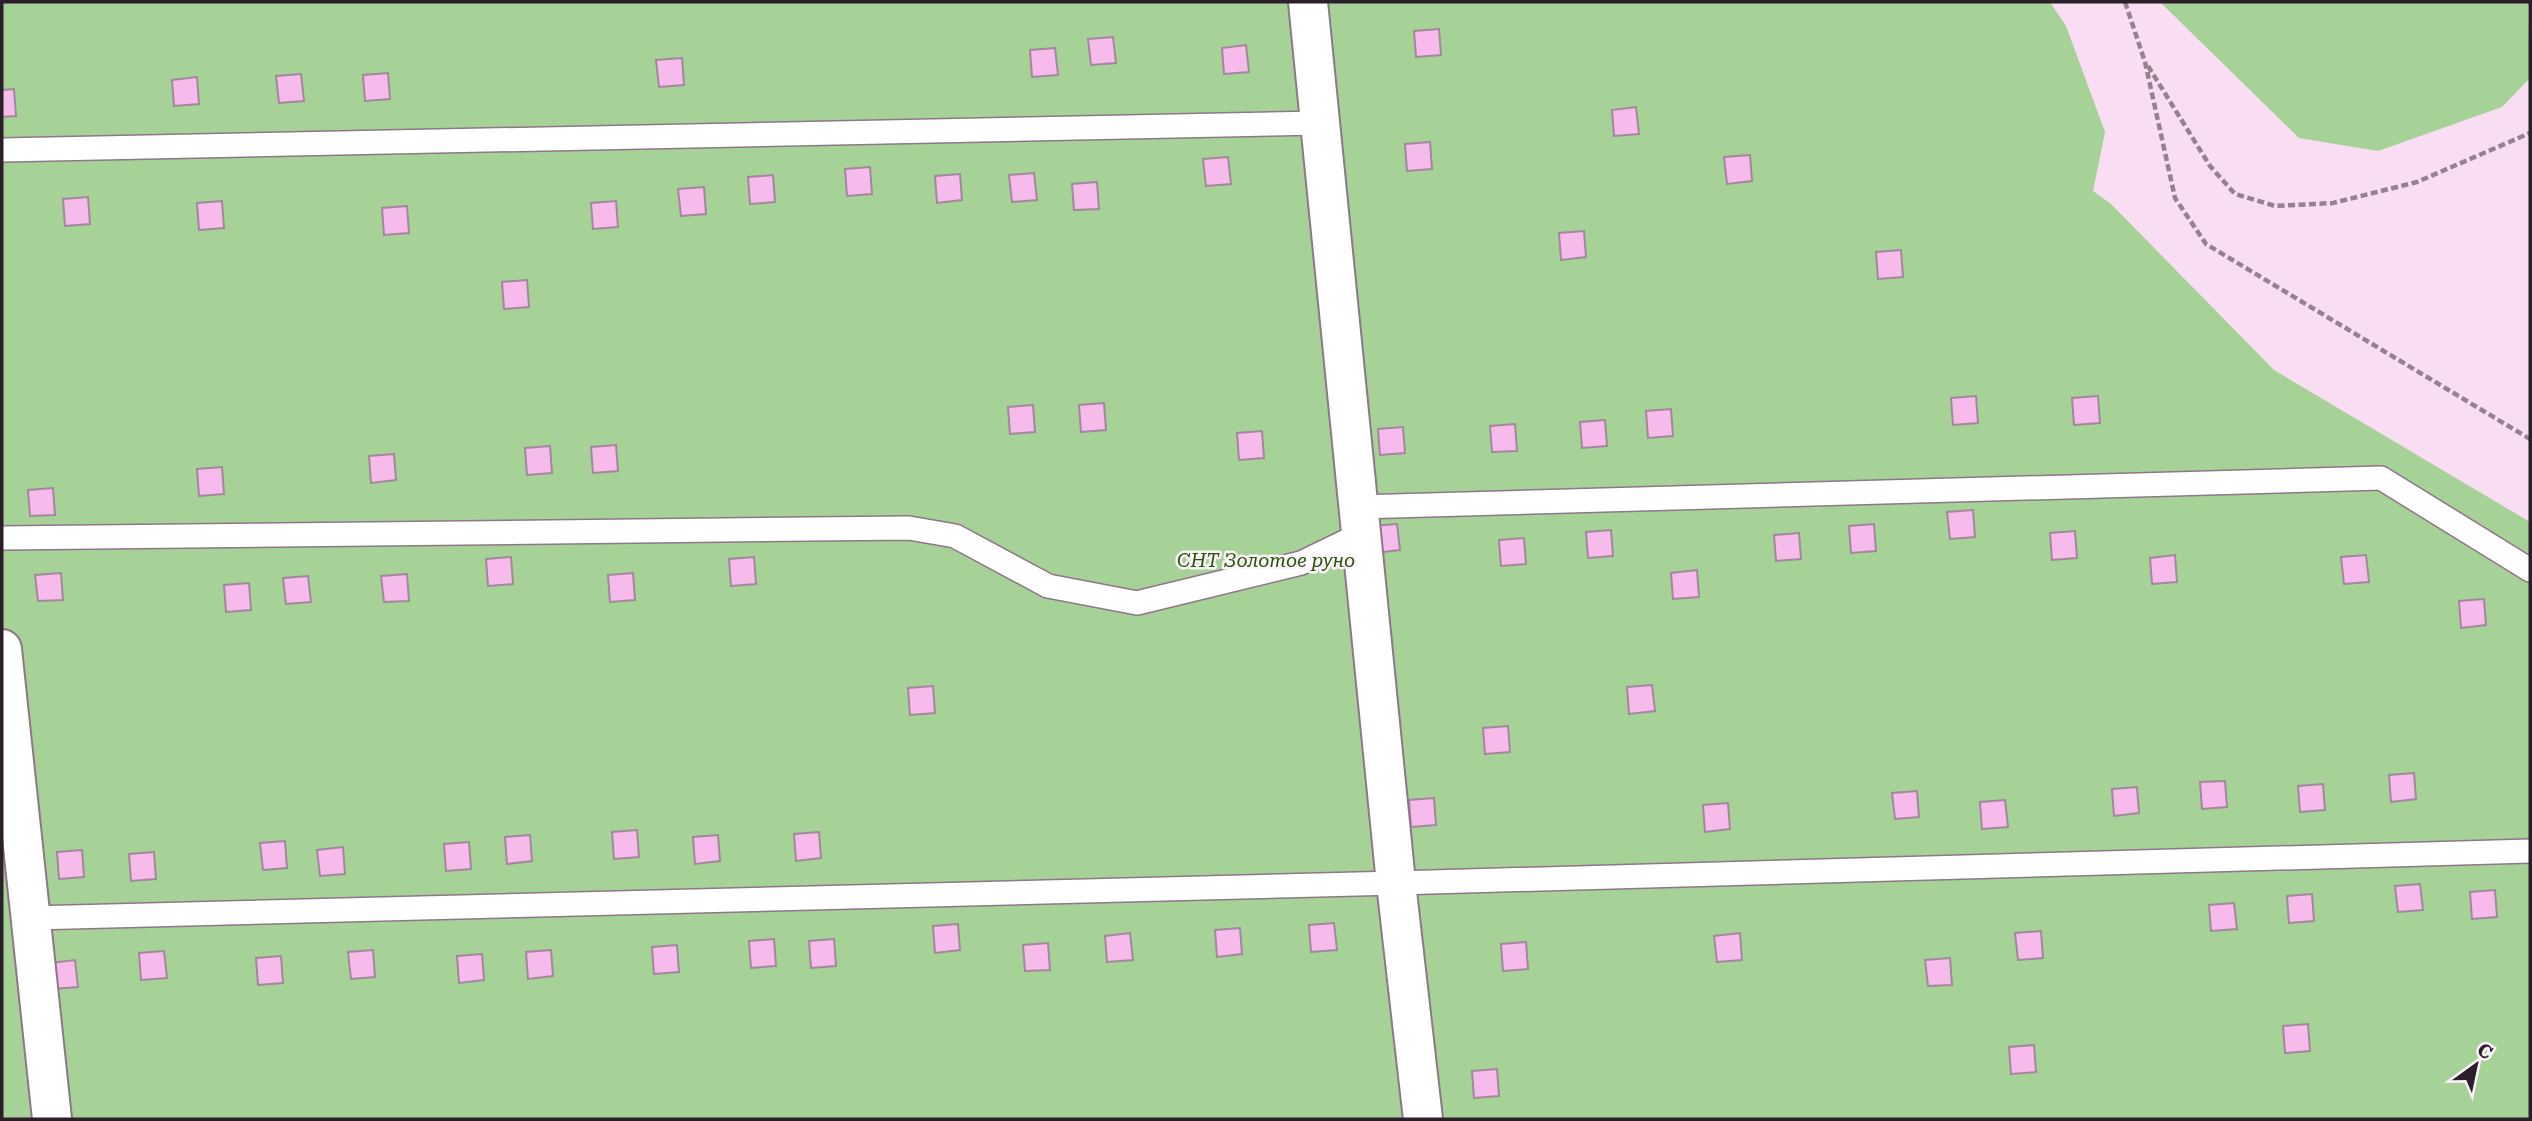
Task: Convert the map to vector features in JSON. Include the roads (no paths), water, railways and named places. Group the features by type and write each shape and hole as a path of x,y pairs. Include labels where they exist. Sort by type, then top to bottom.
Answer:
{"street":[{"path":"1308,2 1396,883 1423,1119"},
{"path":"2,649 8,771 31,918 52,1119"}],"lane":[{"path":"2,150 1320,123"},
{"path":"2,538 909,528 955,536 1048,586 1137,603 1301,563 1359,520 2381,478 2530,570"},
{"path":"31,918 2530,851"}],"park label":[{"name":"СНТ Золотое руно","path":"1266,560"}]}
